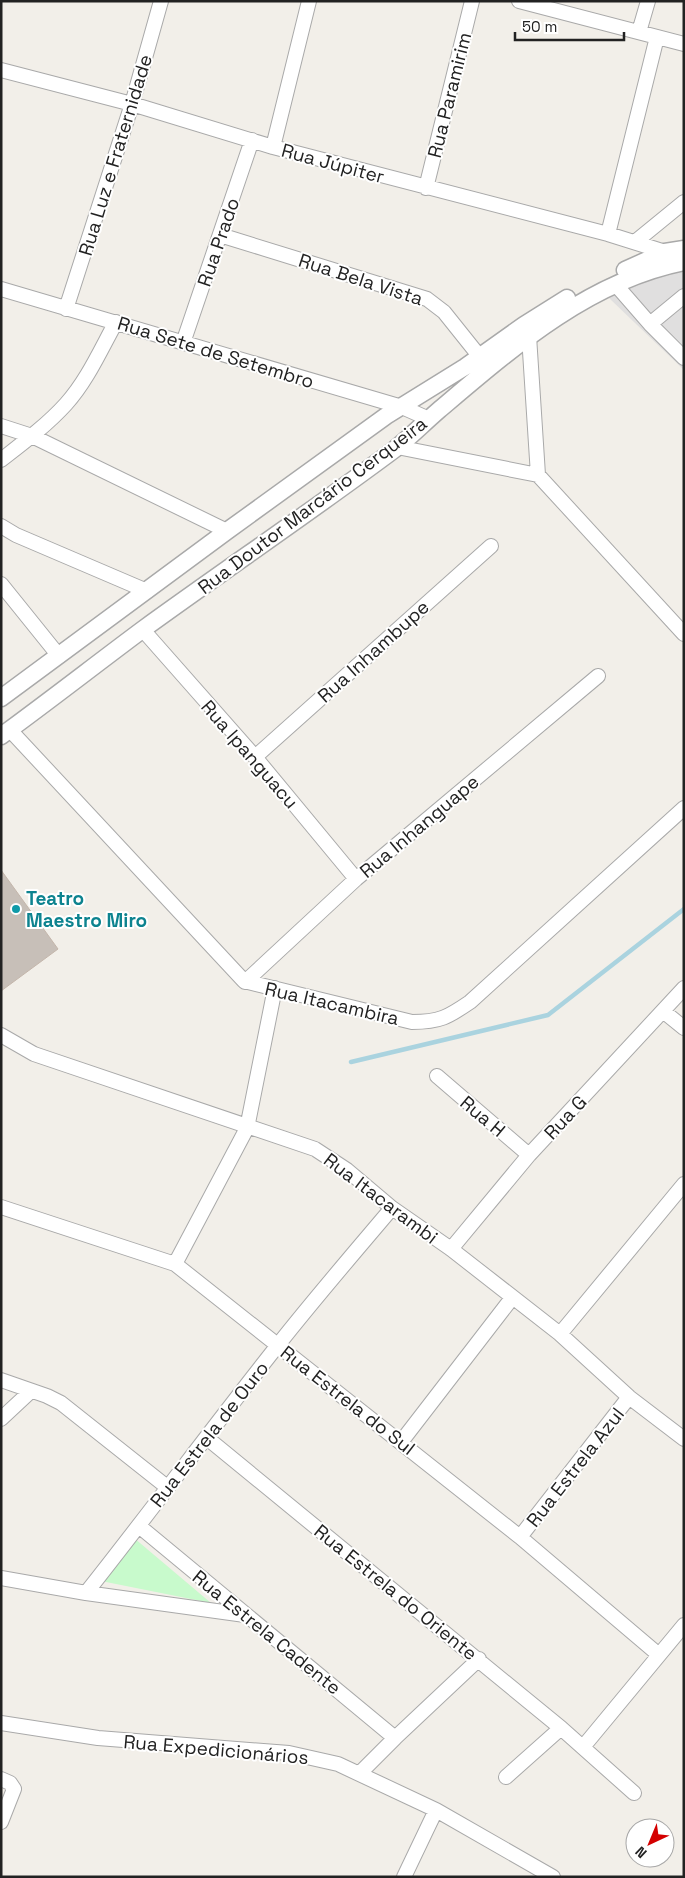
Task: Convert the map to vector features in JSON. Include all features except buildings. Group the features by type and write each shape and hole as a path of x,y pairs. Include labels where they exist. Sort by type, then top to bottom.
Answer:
{"street":[{"name":"Rua Luz e Fraternidade","path":"66,309 132,104 161,1"},
{"path":"273,147 309,1"},
{"name":"Rua Paramirim","path":"426,188 472,1"},
{"path":"519,1 684,44"},
{"path":"639,32 648,1"},
{"path":"608,234 657,37"},
{"name":"Rua Júpiter","path":"1,70 132,104 273,147 608,234 665,252"},
{"name":"Rua Prado","path":"183,343 252,140"},
{"path":"635,242 684,202"},
{"name":"Rua Bela Vista","path":"220,234 427,299 444,312 480,357"},
{"name":"Rua Doutor Marcário Cerqueira","path":"1,698 227,531 402,407 480,357 524,325 598,282 665,252 684,249"},
{"name":"Rua Doutor Marcário Cerqueira","path":"6,733 142,630 396,447 529,336 570,309 616,285 670,264 684,262"},
{"path":"616,285 650,324 684,358"},
{"name":"Rua Sete de Setembro","path":"1,289 402,407 429,418"},
{"path":"650,324 684,296"},
{"path":"1,460 32,436 66,404 76,391 116,322"},
{"path":"529,336 538,475"},
{"path":"1,426 32,436 227,531"},
{"path":"396,447 538,475 684,634"},
{"path":"1,526 147,591"},
{"name":"Rua Inhambupe","path":"255,757 491,546"},
{"path":"1,584 59,656"},
{"name":"Rua Ipanguacu","path":"142,630 255,757 356,879"},
{"name":"Rua Inhanguape","path":"245,982 356,879 598,676"},
{"name":"Rua Itacambira","path":"6,733 245,982 412,1022 430,1022 448,1017 470,1002 684,808"},
{"path":"175,1264 247,1128 275,988"},
{"name":"Rua G","path":"451,1249 529,1155 684,988"},
{"path":"663,1011 684,1028"},
{"name":"Rua Itacarambi","path":"1,1035 34,1054 247,1128 315,1149 347,1170 392,1208 451,1249 560,1334 629,1397 684,1439"},
{"name":"Rua H","path":"437,1076 529,1155"},
{"path":"560,1334 684,1184"},
{"name":"Rua Estrela do Sul","path":"1,1208 175,1264 520,1537 659,1655"},
{"name":"Rua Estrela de Ouro","path":"86,1593 278,1345 392,1208"},
{"path":"401,1442 512,1298"},
{"path":"1,1380 61,1403 167,1487"},
{"path":"1,1419 31,1391"},
{"name":"Rua Estrela Azul","path":"520,1537 629,1397"},
{"name":"Rua Estrela do Oriente","path":"207,1438 479,1659 634,1793"},
{"name":"Rua Estrela Cadente","path":"139,1526 245,1616 395,1738"},
{"path":"1,1578 86,1593 245,1616"},
{"path":"583,1747 684,1625"},
{"path":"360,1774 395,1738 479,1659"},
{"name":"Rua Expedicionários","path":"1,1723 98,1738 289,1753 338,1764 436,1810 537,1874 553,1877"},
{"path":"506,1776 561,1728"},
{"path":"1,1779 10,1783 14,1789 1,1822"},
{"path":"404,1877 436,1810"}],"shaded area":[{"path":"684,270 684,370 609,298 646,280"}],"green space":[{"path":"134,1538 211,1603 101,1581"}],"waterway":[{"path":"351,1062 548,1015 684,909"}],"place":[{"name":"Teatro Maestro Miro","path":"16,909"}]}
